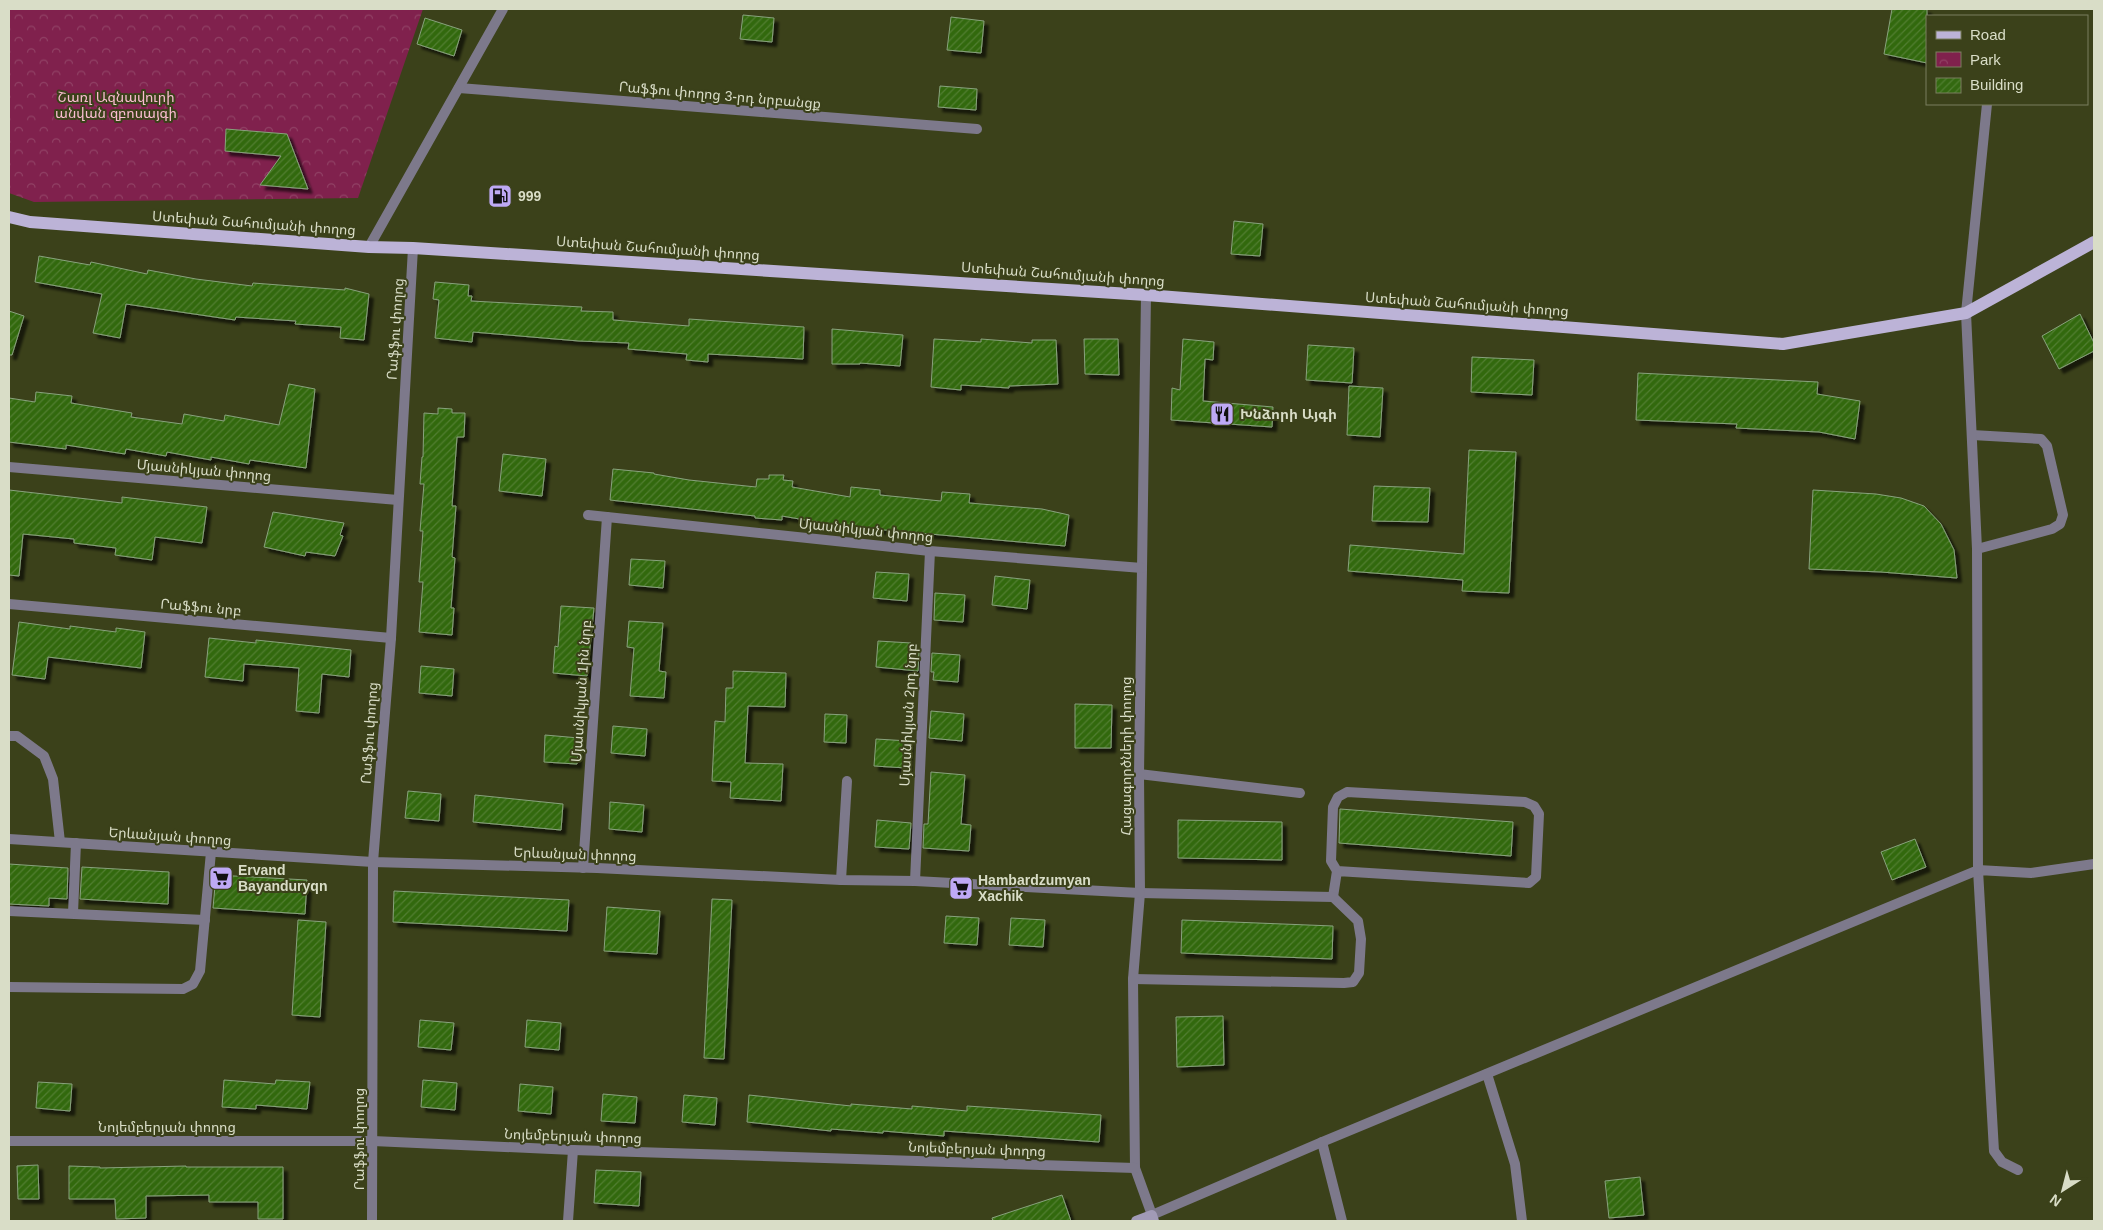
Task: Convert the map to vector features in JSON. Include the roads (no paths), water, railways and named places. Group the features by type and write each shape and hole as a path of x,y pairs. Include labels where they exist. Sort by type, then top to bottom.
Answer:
{"main road":[{"name":"Ստեփան Շահումյանի փողոց","path":"9,218 30,222 369,247 413,248 1146,294 1783,344 1966,313 2094,242"}],"street":[{"path":"369,247 503,9"},
{"name":"Րաֆֆու փողոց 3-րդ նրբանցք","path":"460,88 977,129"},
{"path":"1986,105 1966,313 1977,549 1978,870 1994,1150 2002,1162 2018,1170"},
{"name":"Րաֆֆու փողոց","path":"372,1221 373,862 391,638 413,248"},
{"name":"Հացագործների փողոց","path":"1146,294 1139,774 1140,893 1134,979 1135,1168 1153,1218"},
{"path":"1972,435 2041,439 2047,446 2063,516 2060,524 2052,529 1977,549"},
{"name":"Մյասնիկյան փողոց","path":"9,467 398,500"},
{"name":"Մյասնիկյան փողոց","path":"588,515 930,551 1142,568"},
{"name":"Մյասնիկյան 1ին նրբ","path":"583,868 607,516"},
{"name":"Մյասնիկյան 2րդ նրբ","path":"915,881 930,551"},
{"name":"Րաֆֆու նրբ","path":"9,604 391,638"},
{"path":"9,736 18,736 44,756 53,779 60,842"},
{"path":"1139,774 1300,793"},
{"path":"841,880 846,781"},
{"path":"1134,979 1353,982 1359,973 1361,939 1358,921 1333,897 1337,871 1330,861 1333,807 1338,797 1347,792 1525,802 1534,806 1539,814 1536,876 1529,883 1337,871"},
{"name":"Երևանյան փողոց","path":"9,838 373,862 583,868 841,880 915,881 1140,893 1333,897"},
{"path":"73,913 76,843"},
{"path":"9,986 183,990 193,984 200,971 211,852"},
{"path":"1136,1221 1153,1218 1322,1142 1978,870 2031,873 2094,864"},
{"path":"9,911 205,920"},
{"path":"1486,1074 1515,1164 1522,1221"},
{"name":"Նոյեմբերյան փողոց","path":"9,1141 373,1141 573,1150 1135,1168"},
{"path":"1322,1142 1342,1221"},
{"path":"568,1221 573,1150"}],"place":[{"name":"999","path":"500,196"},
{"name":"Խնձորի Այգի","path":"1222,414"},
{"name":"Ervand Bayanduryqn","path":"221,878"},
{"name":"Hambardzumyan Xachik","path":"961,888"}],"park label":[{"name":"Շառլ Ազնավուրի անվան զբոսայգի","path":"116,105"}]}
